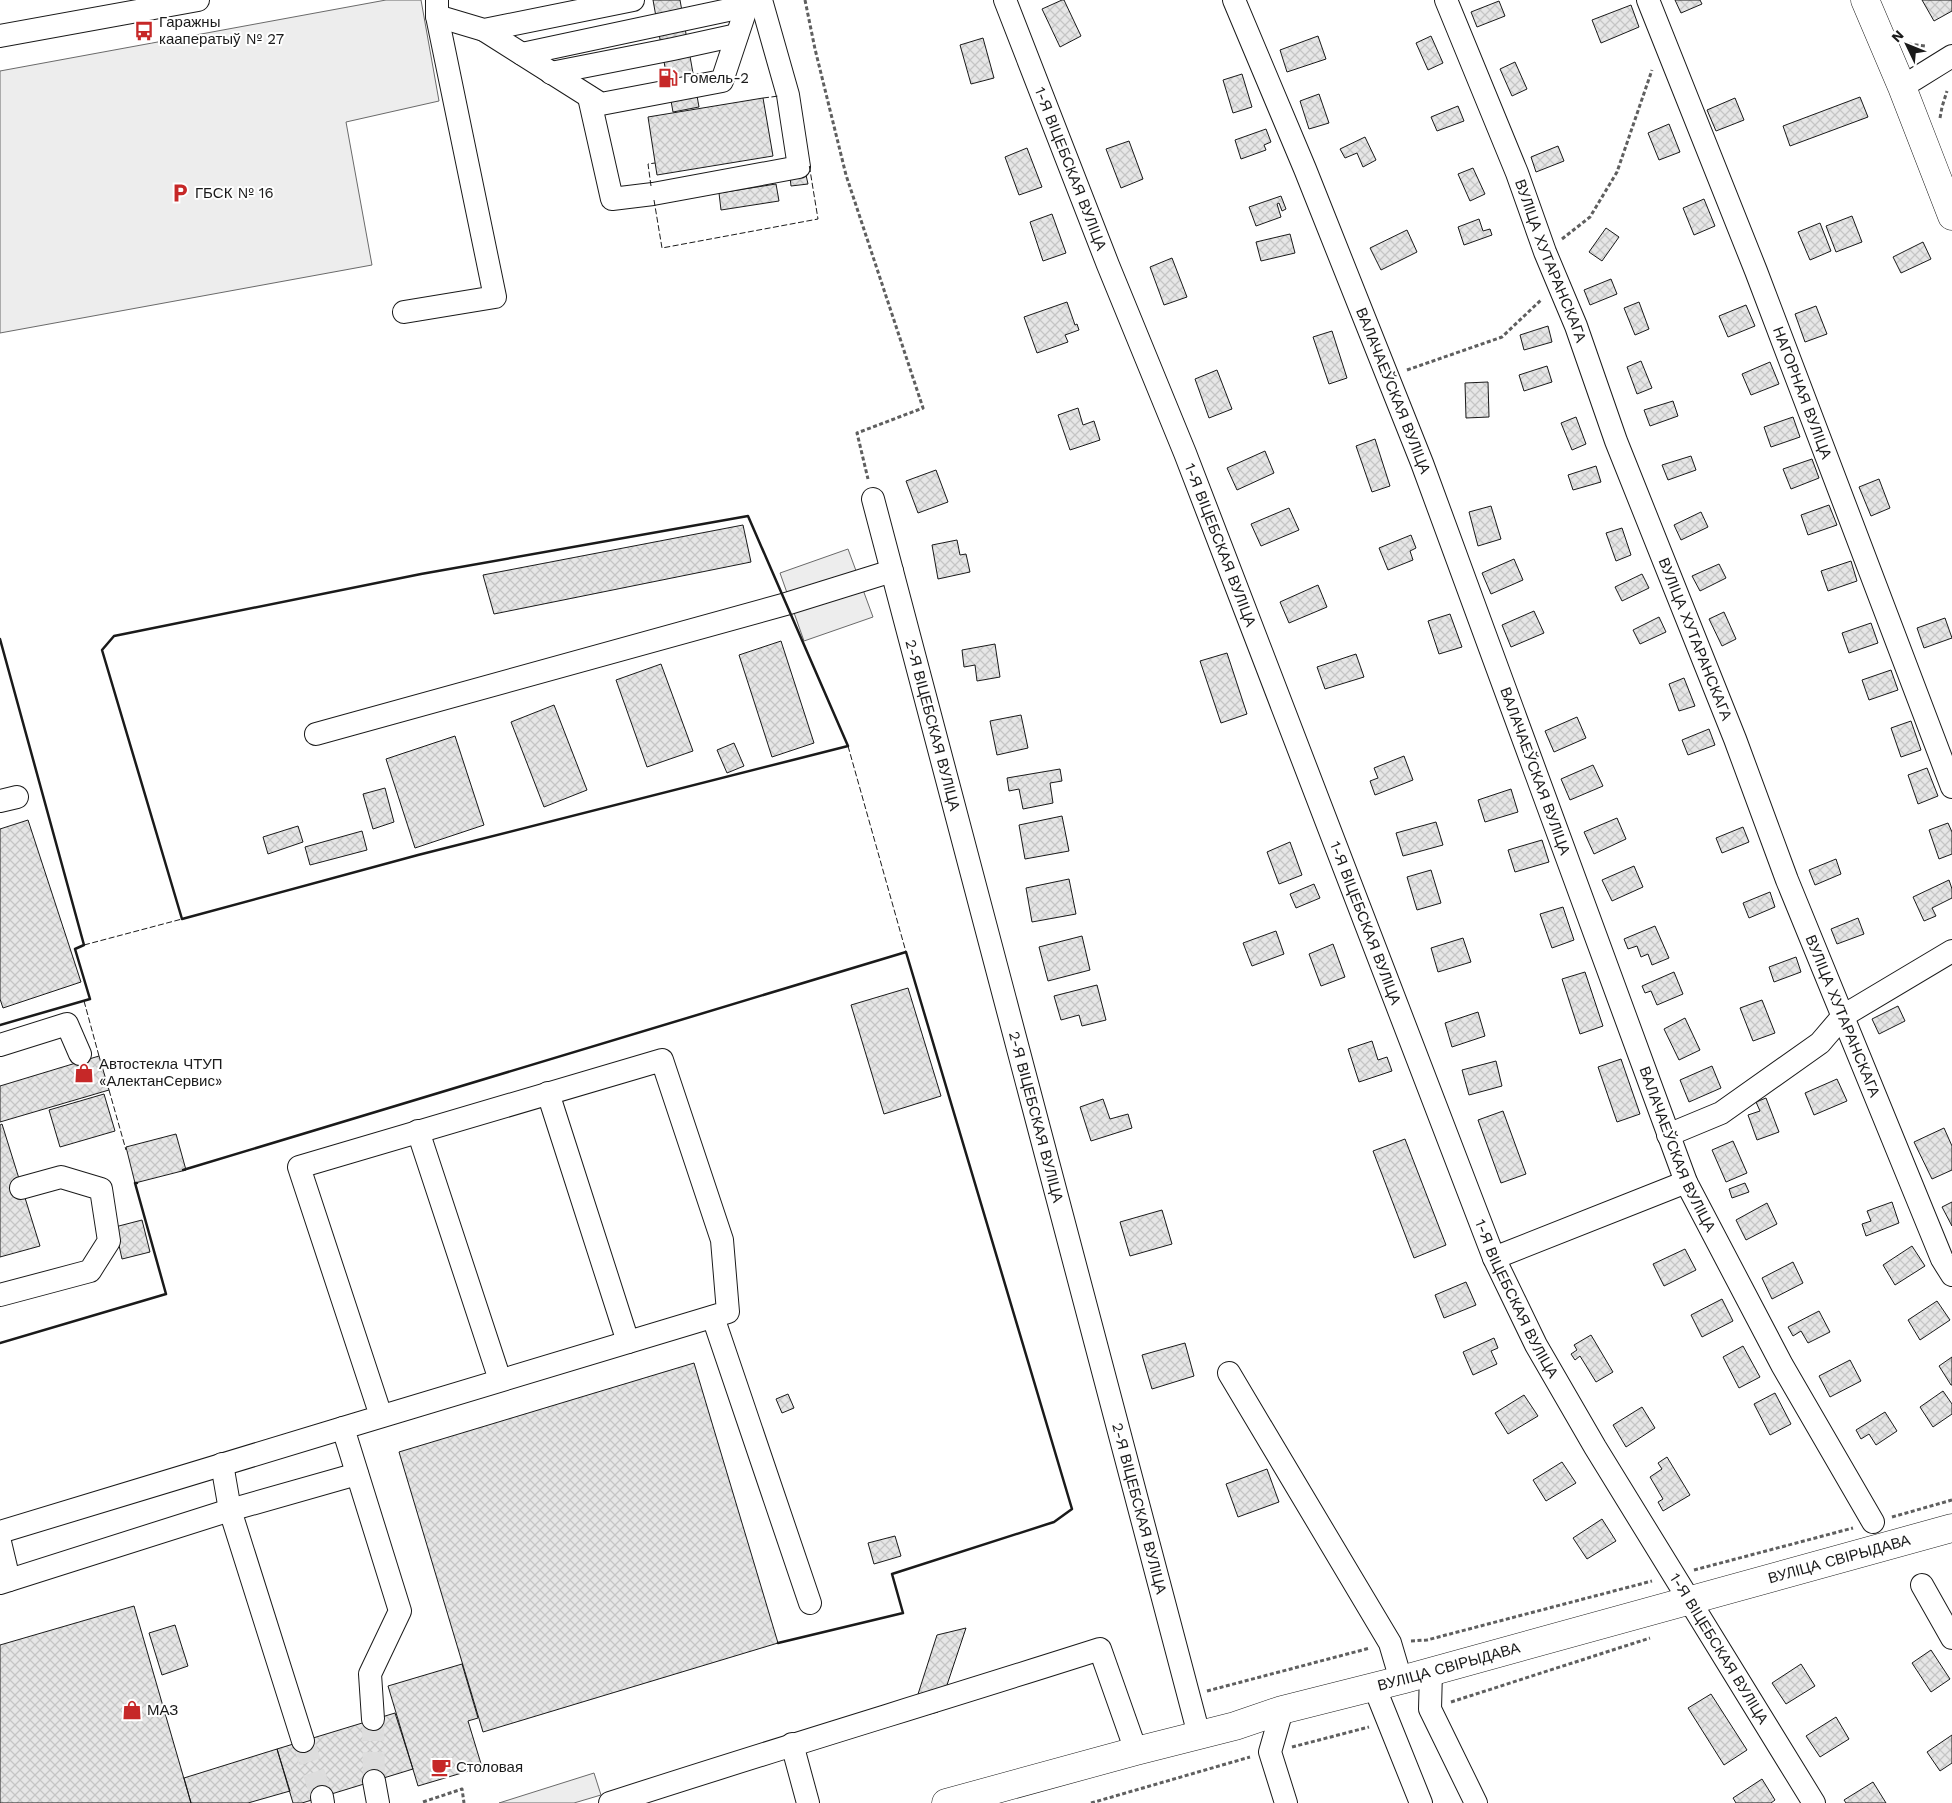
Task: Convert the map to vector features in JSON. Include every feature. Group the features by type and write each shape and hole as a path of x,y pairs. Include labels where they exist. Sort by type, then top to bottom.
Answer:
{"main road":[{"path":"1865,0 1902,87 1952,216"},
{"name":"ВУЛІЦА СВІРЫДАВА","path":"946,1803 1199,1734 1235,1726 1282,1710 1401,1680 1952,1528"}],"street":[{"path":"0,36 198,0"},
{"path":"484,30 633,0"},
{"path":"550,72 705,0"},
{"name":"1-Я ВІЦЕБСКАЯ ВУЛІЦА","path":"1004,0 1188,462 1494,1258 1536,1345 1595,1447 1814,1803"},
{"name":"ВАЛАЧАЕЎСКАЯ ВУЛІЦА","path":"1234,0 1305,169 1422,463 1686,1182 1782,1365 1873,1522"},
{"name":"ВУЛІЦА ХУТАРАНСКАГА","path":"1446,0 1517,173 1545,252 1576,326 1616,441 1735,739 1787,880 1934,1241 1952,1275"},
{"name":"НАГОРНАЯ ВУЛІЦА","path":"1648,0 1756,271 1952,787"},
{"path":"437,8 484,30 550,72 654,81 742,25"},
{"path":"404,312 495,297 437,8"},
{"path":"550,72 742,25"},
{"path":"550,72 673,50 742,25"},
{"path":"550,72 612,199 653,194 799,167 788,95 742,25"},
{"path":"1902,87 1952,56"},
{"name":"2-Я ВІЦЕБСКАЯ ВУЛІЦА","path":"873,499 1199,1734"},
{"path":"316,734 786,604 892,571"},
{"path":"1668,1135 1722,1113 1820,1043 1843,1016 1952,951"},
{"path":"0,1045 68,1024 80,1054"},
{"path":"0,1532 728,1312 722,1240 662,1060 299,1167 381,1416"},
{"path":"548,1093 628,1342"},
{"path":"418,1131 500,1380"},
{"path":"0,1295 90,1270 109,1241 101,1189 61,1177 21,1188"},
{"path":"1494,1258 1686,1182"},
{"path":"713,1317 810,1603"},
{"path":"1229,1373 1390,1643 1401,1680"},
{"path":"343,1428 400,1611 370,1674 373,1719"},
{"path":"222,1464 230,1510 303,1741"},
{"path":"0,1542 4,1581 230,1510 357,1474"},
{"path":"1922,1585 1952,1638"},
{"path":"610,1803 792,1744 1100,1649 1136,1751"},
{"path":"1431,1671 1430,1709 1476,1803"},
{"path":"1374,1686 1420,1803"},
{"path":"1282,1710 1270,1752 1286,1803"},
{"path":"792,1744 808,1803"},
{"path":"374,1781 378,1803"}],"path":[{"path":"805,0 814,49 846,175 923,408 857,433 873,499"},
{"path":"1545,252 1590,217 1617,172 1653,68"},
{"path":"1387,376 1502,336 1544,296"},
{"path":"1189,1695 1390,1643 1427,1640 1952,1500"},
{"path":"1430,1709 1654,1637"},
{"path":"1091,1803 1387,1721"},
{"path":"423,1802 462,1788 464,1803"}],"shaded area":[{"name":"ГБСК № 16","path":"386,0 421,0 439,101 346,122 372,265 0,333 0,71"},
{"path":"848,549 873,617 804,641 780,573"},
{"path":"594,1773 601,1795 574,1803 499,1803"}],"building":[{"path":"653,0 680,0 699,107 673,112"},
{"path":"1064,0 1081,36 1060,47 1042,9"},
{"path":"1675,0 1700,0 1702,4 1681,13"},
{"path":"1922,0 1952,0 1952,11 1934,21"},
{"path":"1499,1 1505,16 1477,27 1471,12"},
{"path":"1631,5 1639,27 1601,43 1592,20"},
{"path":"1318,36 1326,59 1287,72 1280,50"},
{"path":"1431,36 1443,63 1428,70 1416,43"},
{"path":"983,38 994,78 971,84 960,45"},
{"path":"1515,62 1527,89 1512,96 1500,69"},
{"path":"1242,74 1252,107 1233,113 1223,80"},
{"path":"1319,94 1329,123 1309,129 1300,101"},
{"path":"1860,97 1868,117 1790,146 1783,126"},
{"path":"763,98 773,156 657,175 648,117"},
{"path":"1735,98 1744,120 1716,131 1707,110"},
{"path":"1458,106 1464,121 1437,131 1431,117"},
{"path":"1669,124 1680,152 1659,160 1648,133"},
{"path":"1266,129 1271,142 1264,145 1266,150 1241,159 1235,140"},
{"path":"1365,137 1376,160 1363,167 1357,153 1345,158 1340,149"},
{"path":"1129,141 1143,179 1121,188 1106,149"},
{"path":"1558,146 1564,161 1536,172 1531,157"},
{"path":"1027,148 1042,187 1019,195 1005,157"},
{"path":"1473,168 1485,194 1470,201 1458,174"},
{"path":"806,175 808,184 791,186 790,177"},
{"path":"776,184 779,201 721,210 719,193"},
{"path":"1281,196 1286,209 1282,211 1279,203 1277,204 1281,217 1256,226 1249,207"},
{"path":"1704,199 1715,226 1694,235 1683,208"},
{"path":"1052,214 1066,253 1043,261 1030,222"},
{"path":"1852,216 1862,242 1836,252 1826,226"},
{"path":"1479,219 1483,231 1490,229 1492,235 1464,245 1458,227"},
{"path":"1820,223 1831,251 1810,260 1798,232"},
{"path":"1606,228 1619,237 1602,261 1589,252"},
{"path":"1407,230 1417,252 1381,270 1370,248"},
{"path":"1290,234 1295,253 1261,261 1256,242"},
{"path":"1923,242 1931,259 1901,273 1893,257"},
{"path":"1172,258 1187,297 1164,305 1150,267"},
{"path":"1611,279 1617,294 1590,305 1584,290"},
{"path":"1067,302 1075,325 1077,324 1079,330 1065,335 1068,342 1037,353 1024,317"},
{"path":"1639,302 1649,329 1635,335 1624,308"},
{"path":"1746,305 1755,326 1728,337 1719,316"},
{"path":"1816,306 1827,334 1805,342 1795,314"},
{"path":"1548,326 1552,342 1524,350 1520,335"},
{"path":"1332,331 1347,378 1329,384 1313,337"},
{"path":"1641,361 1652,388 1637,394 1627,367"},
{"path":"1770,362 1779,384 1751,395 1742,374"},
{"path":"1547,366 1552,382 1524,391 1519,375"},
{"path":"1217,370 1232,409 1209,418 1195,379"},
{"path":"1488,382 1489,417 1466,418 1465,383"},
{"path":"1673,401 1678,416 1650,426 1644,410"},
{"path":"1078,408 1083,425 1094,421 1100,440 1070,450 1058,415"},
{"path":"1576,417 1586,444 1572,450 1561,423"},
{"path":"1793,417 1800,437 1771,447 1764,427"},
{"path":"1375,439 1390,486 1372,492 1356,446"},
{"path":"1265,451 1274,473 1237,490 1227,468"},
{"path":"1691,456 1696,470 1668,480 1662,465"},
{"path":"1812,459 1819,478 1791,489 1783,469"},
{"path":"1596,466 1601,482 1573,490 1568,475"},
{"path":"936,470 948,502 918,513 906,481"},
{"path":"1879,479 1890,508 1871,516 1859,487"},
{"path":"1829,505 1837,525 1808,535 1801,515"},
{"path":"1491,506 1501,539 1478,546 1469,512"},
{"path":"1289,508 1299,530 1261,546 1251,524"},
{"path":"1701,512 1708,527 1681,540 1674,525"},
{"path":"743,525 751,562 494,614 483,575"},
{"path":"1622,528 1631,555 1616,561 1606,533"},
{"path":"1411,535 1416,548 1410,551 1413,560 1388,570 1379,548"},
{"path":"957,540 960,555 966,554 970,572 938,579 932,545"},
{"path":"1514,559 1523,580 1491,594 1482,573"},
{"path":"1851,561 1857,581 1828,591 1821,571"},
{"path":"1719,564 1726,578 1700,591 1692,576"},
{"path":"1642,574 1649,588 1622,601 1615,587"},
{"path":"1318,585 1327,607 1289,623 1280,602"},
{"path":"1534,611 1544,633 1511,647 1502,625"},
{"path":"1724,612 1736,639 1722,646 1709,619"},
{"path":"1450,614 1462,647 1439,654 1428,621"},
{"path":"1659,617 1666,632 1640,644 1633,630"},
{"path":"1945,618 1952,638 1924,648 1917,628"},
{"path":"1871,623 1878,643 1849,653 1842,633"},
{"path":"781,641 814,743 772,757 739,655"},
{"path":"995,644 1000,677 977,681 975,665 964,667 962,650"},
{"path":"1227,653 1247,714 1221,723 1200,661"},
{"path":"1356,654 1364,677 1325,689 1317,667"},
{"path":"661,664 693,751 647,767 616,680"},
{"path":"1891,670 1898,690 1869,700 1862,680"},
{"path":"1684,678 1695,706 1679,711 1669,684"},
{"path":"554,705 587,790 544,807 511,722"},
{"path":"1021,715 1028,748 997,755 990,721"},
{"path":"1577,717 1586,738 1554,752 1545,731"},
{"path":"1911,721 1921,750 1901,757 1891,728"},
{"path":"1709,729 1715,745 1688,755 1682,740"},
{"path":"455,736 484,825 415,848 386,759"},
{"path":"734,743 744,766 727,773 717,750"},
{"path":"1404,756 1413,780 1375,795 1370,781 1378,778 1374,768"},
{"path":"1593,765 1603,786 1570,800 1561,779"},
{"path":"1927,768 1938,796 1918,804 1908,775"},
{"path":"1060,769 1062,781 1050,783 1053,803 1023,809 1019,789 1009,791 1007,778"},
{"path":"385,788 394,822 373,829 363,794"},
{"path":"1511,789 1518,812 1485,822 1478,800"},
{"path":"1062,816 1069,851 1025,859 1019,825"},
{"path":"1617,818 1626,839 1594,854 1584,832"},
{"path":"28,820 81,982 3,1008 0,999 0,829"},
{"path":"1436,822 1443,845 1403,856 1396,833"},
{"path":"1948,823 1952,832 1952,854 1939,859 1929,830"},
{"path":"298,826 303,842 268,854 263,837"},
{"path":"1743,827 1749,842 1722,853 1716,838"},
{"path":"362,831 367,850 310,865 305,847"},
{"path":"1542,840 1549,862 1515,872 1508,850"},
{"path":"1290,842 1302,875 1279,884 1267,852"},
{"path":"1836,859 1841,874 1815,885 1809,870"},
{"path":"1634,866 1643,887 1612,901 1602,880"},
{"path":"1431,870 1441,903 1417,910 1407,877"},
{"path":"1069,879 1076,914 1032,922 1026,888"},
{"path":"1949,880 1952,898 1932,908 1936,916 1924,921 1913,897"},
{"path":"1314,884 1320,898 1296,908 1290,894"},
{"path":"1770,892 1775,907 1749,918 1743,903"},
{"path":"1563,907 1574,940 1552,948 1540,914"},
{"path":"1858,918 1864,934 1837,944 1831,929"},
{"path":"1655,926 1669,958 1652,965 1648,954 1641,957 1637,946 1628,949 1624,939"},
{"path":"1276,931 1284,954 1252,966 1243,943"},
{"path":"1082,936 1090,970 1048,981 1039,947"},
{"path":"1463,938 1471,962 1438,972 1431,948"},
{"path":"1333,944 1345,977 1321,986 1309,954"},
{"path":"1796,957 1801,972 1774,982 1769,967"},
{"path":"1585,972 1603,1026 1580,1034 1562,979"},
{"path":"1674,972 1683,994 1657,1005 1651,991 1645,993 1642,986"},
{"path":"1097,985 1106,1020 1082,1026 1079,1015 1061,1020 1054,996"},
{"path":"908,988 941,1096 884,1114 851,1005"},
{"path":"1762,1000 1775,1033 1753,1041 1740,1008"},
{"path":"1898,1006 1905,1021 1879,1034 1872,1019"},
{"path":"1478,1012 1485,1036 1452,1047 1445,1023"},
{"path":"1685,1018 1700,1050 1679,1060 1664,1029"},
{"path":"1372,1041 1378,1060 1387,1057 1392,1071 1359,1082 1348,1049"},
{"path":"99,1056 109,1090 0,1122 0,1086"},
{"path":"1621,1059 1640,1114 1617,1122 1598,1067"},
{"path":"1496,1061 1502,1086 1469,1095 1462,1070"},
{"path":"1712,1066 1721,1088 1689,1102 1680,1080"},
{"path":"1837,1079 1847,1101 1814,1115 1805,1093"},
{"path":"104,1094 115,1131 60,1147 49,1110"},
{"path":"1766,1098 1779,1132 1757,1140 1748,1115 1760,1111 1756,1102"},
{"path":"1103,1099 1110,1119 1128,1114 1132,1128 1091,1141 1080,1107"},
{"path":"1503,1111 1526,1174 1501,1183 1478,1120"},
{"path":"2,1124 40,1246 0,1257 0,1125"},
{"path":"1944,1128 1952,1146 1952,1170 1932,1179 1914,1142"},
{"path":"176,1134 186,1170 135,1183 126,1147"},
{"path":"1405,1139 1446,1245 1414,1258 1373,1151"},
{"path":"1733,1141 1747,1173 1726,1182 1712,1150"},
{"path":"1745,1183 1749,1192 1732,1198 1729,1189"},
{"path":"1892,1202 1899,1223 1866,1236 1862,1224 1871,1221 1867,1211"},
{"path":"1952,1202 1952,1226 1942,1207"},
{"path":"1767,1203 1777,1224 1746,1240 1736,1220"},
{"path":"1162,1210 1172,1244 1130,1256 1120,1222"},
{"path":"142,1220 150,1252 122,1259 115,1227"},
{"path":"1912,1246 1925,1266 1895,1285 1883,1265"},
{"path":"1685,1249 1696,1270 1664,1286 1653,1264"},
{"path":"1793,1262 1803,1283 1772,1299 1762,1278"},
{"path":"1466,1282 1476,1305 1444,1318 1435,1295"},
{"path":"1722,1299 1733,1321 1702,1337 1691,1315"},
{"path":"1937,1301 1950,1320 1920,1340 1908,1320"},
{"path":"1819,1311 1830,1332 1808,1343 1801,1331 1793,1336 1788,1327"},
{"path":"1591,1335 1613,1372 1596,1382 1580,1356 1575,1360 1571,1354 1577,1350 1574,1345"},
{"path":"1494,1338 1498,1348 1491,1351 1497,1364 1473,1375 1463,1352"},
{"path":"1185,1343 1194,1376 1152,1389 1142,1355"},
{"path":"1743,1346 1760,1377 1739,1388 1723,1357"},
{"path":"1952,1357 1952,1385 1951,1385 1939,1366"},
{"path":"1850,1360 1861,1381 1830,1397 1819,1376"},
{"path":"694,1363 778,1643 483,1732 399,1452"},
{"path":"1943,1391 1952,1404 1952,1414 1933,1427 1920,1407"},
{"path":"1775,1393 1791,1424 1770,1435 1754,1404"},
{"path":"788,1394 794,1408 782,1413 776,1399"},
{"path":"1524,1395 1538,1416 1508,1434 1495,1413"},
{"path":"1642,1407 1655,1428 1626,1447 1613,1425"},
{"path":"1885,1412 1897,1431 1876,1445 1869,1434 1861,1439 1856,1430"},
{"path":"1667,1457 1690,1495 1663,1511 1658,1502 1663,1499 1650,1477 1662,1469 1658,1463"},
{"path":"1562,1462 1576,1483 1546,1501 1533,1480"},
{"path":"1267,1469 1279,1502 1238,1517 1226,1484"},
{"path":"1602,1519 1616,1541 1587,1559 1573,1538"},
{"path":"895,1536 901,1556 874,1564 868,1543"},
{"path":"134,1606 191,1803 0,1803 0,1645"},
{"path":"175,1625 188,1666 162,1675 149,1633"},
{"path":"966,1628 938,1712 910,1719 937,1635"},
{"path":"1931,1650 1950,1679 1931,1692 1912,1663"},
{"path":"462,1664 478,1718 468,1721 482,1767 418,1786 388,1686"},
{"path":"1801,1664 1815,1686 1786,1704 1772,1683"},
{"path":"1711,1694 1747,1750 1724,1765 1688,1708"},
{"path":"395,1713 413,1769 302,1803 293,1803 277,1749"},
{"path":"1836,1717 1849,1739 1820,1757 1806,1736"},
{"path":"1952,1735 1952,1763 1940,1771 1927,1752"},
{"path":"277,1749 290,1791 248,1803 191,1803 184,1778"},
{"path":"1762,1779 1775,1800 1771,1803 1736,1803 1733,1798"},
{"path":"1873,1782 1886,1803 1846,1803 1844,1800"}],"tunnel":[{"path":"373,1719 374,1781"},
{"path":"303,1741 322,1797"}],"fence":[{"path":"763,98 779,96"},
{"path":"651,186 648,164 655,163"},
{"path":"654,200 662,248 818,219 809,164"},
{"path":"848,746 906,952"},
{"path":"84,945 182,919"},
{"path":"84,1001 99,1056"},
{"path":"109,1090 126,1150"}],"wall":[{"path":"748,516 848,746 418,855 182,919 102,650 114,636 421,574 748,516"},
{"path":"0,639 84,945 75,949 90,999 0,1025"},
{"path":"183,1170 906,952 1072,1509 1054,1522 892,1574 903,1613 778,1643"},
{"path":"0,1343 166,1294 135,1183 137,1183"}],"place":[{"name":"Гаражны кааператыў № 27","path":"144,31"},
{"name":"Гомель-2","path":"668,78"},
{"name":"ГБСК № 16","path":"180,193"},
{"name":"Автостекла ЧТУП «АлектанСервис»","path":"84,1073"},
{"name":"МАЗ","path":"132,1710"},
{"name":"Столовая","path":"441,1767"}]}
